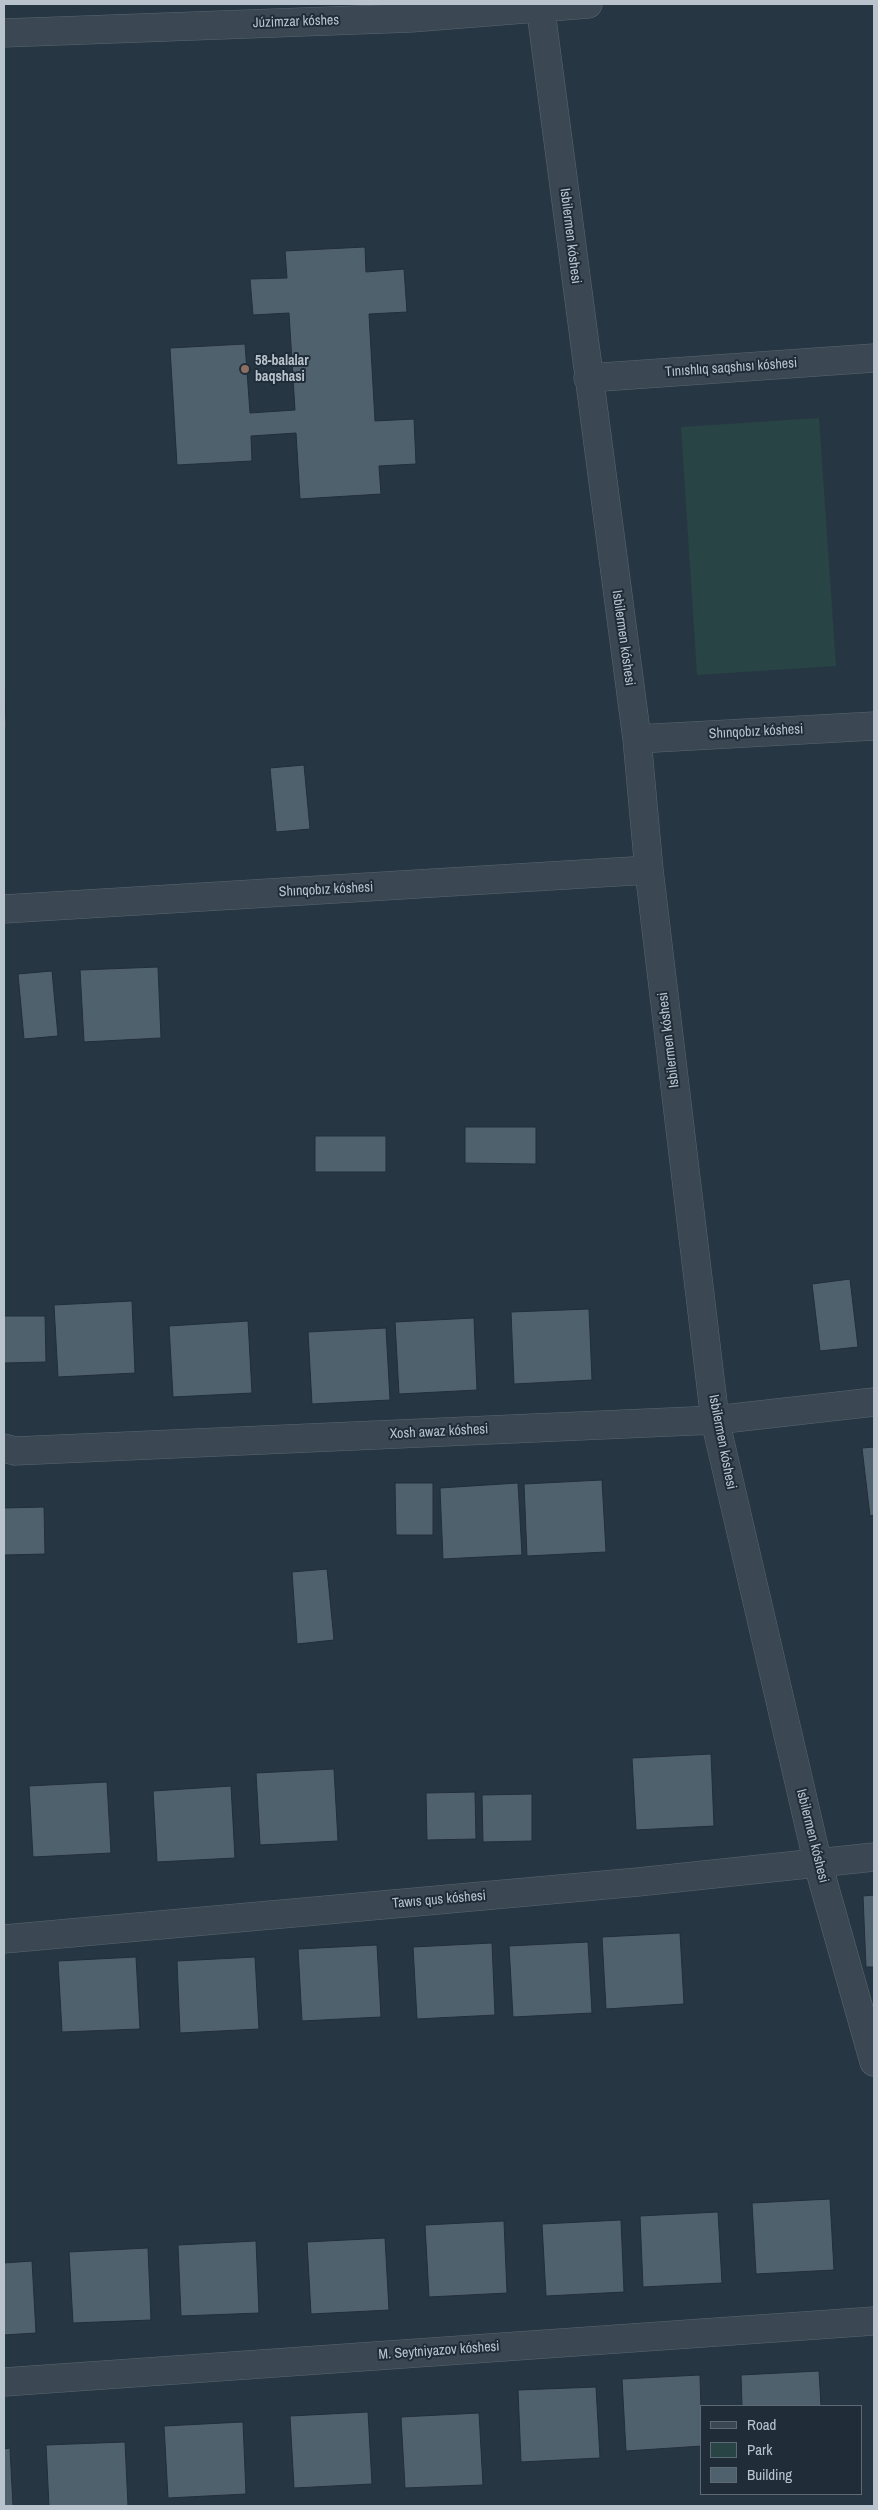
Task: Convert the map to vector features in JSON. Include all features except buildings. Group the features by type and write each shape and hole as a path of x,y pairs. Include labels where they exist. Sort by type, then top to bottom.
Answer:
{"street":[{"name":"Júzimzar kóshes","path":"4,32 411,18 540,6 588,4"},
{"name":"Isbilermen kóshesi","path":"540,6 637,739 649,870 715,1420 818,1864 874,2062"},
{"name":"Tınıshlıq saqshısı kóshesi","path":"588,378 874,358"},
{"name":"Shınqobız kóshesi","path":"637,739 874,726"},
{"name":"Shınqobız kóshesi","path":"4,909 649,870"},
{"name":"Xosh awaz kóshesi","path":"4,1448 15,1451 715,1420 874,1402"},
{"name":"Tawıs qus kóshesi","path":"4,1939 818,1864 874,1857"},
{"name":"M. Seytniyazov kóshesi","path":"4,2382 874,2321"}],"green space":[{"path":"819,418 836,666 697,675 681,427"}],"place":[{"name":"58-balalar baqshasi","path":"245,369"}]}
